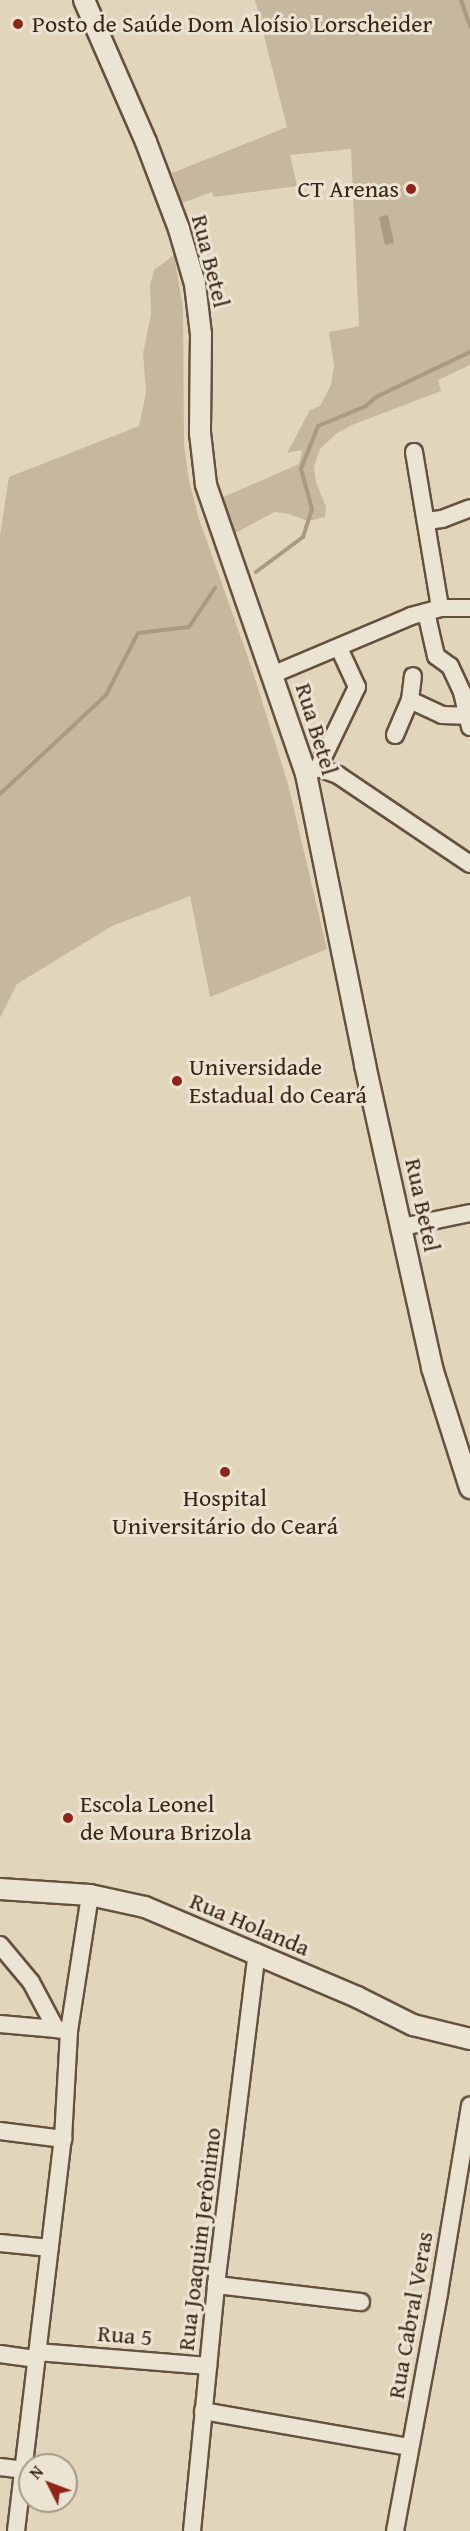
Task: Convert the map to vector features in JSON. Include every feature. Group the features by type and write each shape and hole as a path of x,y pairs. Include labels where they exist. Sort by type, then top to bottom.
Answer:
{"street":[{"name":"Rua Betel","path":"84,0 146,141 179,229 195,284 201,334 200,433 206,485 273,674 312,771 432,1368 470,1488"},
{"path":"410,700 442,715 468,722 462,692 450,666 436,656 426,521 414,452"},
{"path":"426,521 442,519 470,508"},
{"path":"273,674 433,610 470,608"},
{"path":"339,648 357,687 312,771 338,775 470,864"},
{"path":"395,735 410,700 413,676"},
{"path":"402,1227 470,1213"},
{"name":"Rua Holanda","path":"0,1889 90,1895 145,1907 357,1997 413,2025 470,2039"},
{"path":"25,2453 63,2139 63,2030 90,1895"},
{"path":"0,1945 31,1982 63,2030"},
{"name":"Rua Joaquim Jerônimo","path":"192,2531 216,2285 257,1953"},
{"path":"0,2024 63,2030"},
{"name":"Rua Cabral Veras","path":"396,2531 470,2106"},
{"path":"0,2132 63,2139"},
{"path":"0,2243 50,2248"},
{"path":"216,2285 361,2302"},
{"name":"Rua 5","path":"0,2354 208,2366"},
{"path":"203,2411 409,2447"},
{"path":"0,2467 18,2469"},
{"path":"16,2531 18,2513"}],"shaded area":[{"name":"CT Arenas","path":"255,0 470,0 470,365 438,380 441,391 352,425 337,433 320,449 314,467 316,482 326,507 325,517 308,521 275,512 233,534 219,499 299,464 302,450 287,453 310,410 320,406 331,385 334,366 329,332 359,326 351,149 290,155 297,186 214,197 212,192 182,203 172,173 287,127"},
{"path":"388,215 394,243 385,245 379,217"},
{"path":"174,255 183,308 184,445 189,480 199,519 251,666 288,784 327,949 210,997 190,896 112,926 17,984 0,1018 0,535 9,477 139,426 146,393 143,353 151,314 150,285 154,270"}],"waterway":[{"path":"461,0 470,26"},
{"path":"256,572 303,537 312,509 301,469 318,426 366,406 376,397 470,352"},
{"path":"0,794 106,695 138,633 189,627 215,588"}],"place":[{"name":"Posto de Saúde Dom Aloísio Lorscheider","path":"18,24"},
{"name":"CT Arenas","path":"411,189"},
{"name":"Universidade Estadual do Ceará","path":"177,1081"},
{"name":"Hospital Universitário do Ceará","path":"225,1472"},
{"name":"Escola Leonel de Moura Brizola","path":"68,1818"}]}
